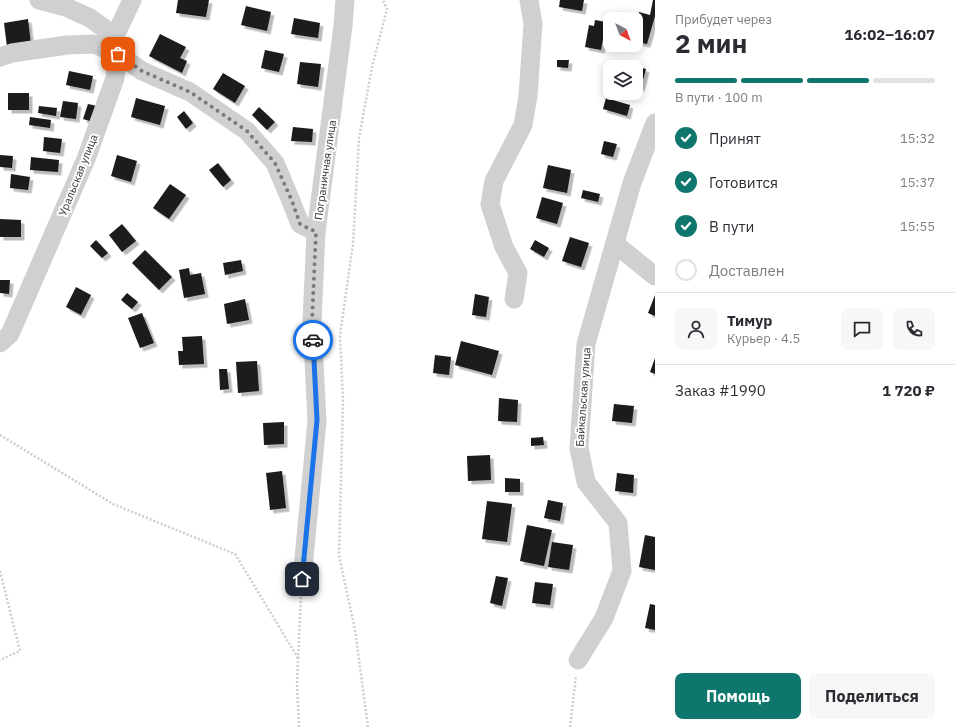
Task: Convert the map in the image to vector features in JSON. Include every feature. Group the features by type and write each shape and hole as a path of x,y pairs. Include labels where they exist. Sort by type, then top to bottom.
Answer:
{"street":[{"path":"39,0 66,7 90,18 142,71 190,92 247,131 275,163 292,201 300,224 316,232"},
{"name":"Уральская улица","path":"0,343 10,334 86,159 115,78 116,45 132,0"},
{"name":"Пограничная улица","path":"302,579 317,420 312,322 316,232 344,26 345,0"},
{"path":"514,298 518,273 504,247 490,204 494,181 523,125 528,96 533,24 529,0"},
{"path":"0,57 12,53 74,44 116,45"},
{"name":"Байкальская улица","path":"578,660 604,618 622,571 618,523 586,482 578,448 586,344 632,183 655,122"},
{"path":"615,244 655,276"}],"path":[{"path":"368,727 355,630 339,556 343,400 340,335 353,244 358,138 372,67 387,9 383,0"},
{"path":"0,435 113,504 235,554 298,658"},
{"path":"0,571 20,651 0,660"},
{"path":"299,727 297,684 302,579"},
{"path":"570,727 578,660"}],"building":[{"path":"178,0 209,0 206,17 176,13"},
{"path":"560,0 584,0 582,11 559,7"},
{"path":"653,0 655,0 655,16 647,44 643,43 643,13 650,15"},
{"path":"246,6 271,12 267,31 241,25"},
{"path":"294,18 320,23 318,38 291,34"},
{"path":"28,19 31,44 7,47 4,23"},
{"path":"595,20 603,21 603,39 601,50 585,47 589,25 594,26"},
{"path":"160,34 186,47 180,58 187,61 182,73 149,56"},
{"path":"265,50 284,54 279,72 261,68"},
{"path":"557,60 569,60 568,68 557,67"},
{"path":"300,62 321,64 318,87 297,84"},
{"path":"643,68 646,69 643,80"},
{"path":"69,71 93,76 90,90 66,85"},
{"path":"223,73 245,86 235,103 213,89"},
{"path":"8,93 29,93 29,110 8,110"},
{"path":"136,98 165,106 160,125 131,117"},
{"path":"605,100 613,100 630,105 627,116 603,109"},
{"path":"63,101 78,103 76,119 60,117"},
{"path":"88,104 97,106 93,122 83,119"},
{"path":"39,106 57,108 56,116 38,113"},
{"path":"259,107 275,122 267,130 252,115"},
{"path":"184,111 193,123 186,129 177,117"},
{"path":"30,117 51,120 50,128 29,125"},
{"path":"293,127 313,129 312,142 291,141"},
{"path":"44,137 62,139 60,153 43,151"},
{"path":"604,141 617,144 613,157 601,154"},
{"path":"0,155 13,156 12,168 0,167"},
{"path":"117,155 137,161 131,182 111,176"},
{"path":"31,157 59,160 58,172 30,170"},
{"path":"218,163 231,180 223,187 209,170"},
{"path":"548,165 571,170 567,193 543,188"},
{"path":"11,174 30,177 28,190 10,188"},
{"path":"170,184 186,195 169,219 153,208"},
{"path":"583,190 600,194 598,202 581,198"},
{"path":"542,197 563,203 557,224 536,218"},
{"path":"0,219 21,220 21,237 0,237"},
{"path":"122,224 136,241 122,252 109,235"},
{"path":"570,237 589,243 581,267 562,261"},
{"path":"96,240 108,253 102,258 90,246"},
{"path":"535,240 549,248 544,257 530,249"},
{"path":"145,250 172,277 159,290 132,263"},
{"path":"241,260 243,271 225,275 223,263"},
{"path":"189,268 190,275 201,273 205,294 184,298 179,270"},
{"path":"0,280 10,280 9,294 0,293"},
{"path":"76,287 91,295 81,315 66,307"},
{"path":"127,293 138,302 132,309 121,300"},
{"path":"475,294 489,297 486,317 472,315"},
{"path":"655,295 655,316 648,313"},
{"path":"245,299 249,320 227,324 224,304"},
{"path":"142,313 154,343 140,348 128,318"},
{"path":"202,336 204,364 179,365 178,351 183,351 182,337"},
{"path":"461,341 499,351 492,375 455,365"},
{"path":"435,355 451,357 449,375 433,373"},
{"path":"655,358 655,374 650,372"},
{"path":"257,361 259,391 238,393 236,362"},
{"path":"219,369 227,369 229,389 220,390"},
{"path":"499,398 518,400 517,422 498,421"},
{"path":"614,404 634,406 632,423 612,421"},
{"path":"284,422 284,444 264,445 263,423"},
{"path":"543,437 544,445 531,446 531,438"},
{"path":"490,455 491,480 468,481 467,456"},
{"path":"282,471 286,508 270,510 266,473"},
{"path":"617,473 634,475 633,493 615,491"},
{"path":"505,478 520,479 520,492 505,492"},
{"path":"548,500 563,503 560,521 544,518"},
{"path":"487,501 512,504 507,542 482,539"},
{"path":"527,525 552,530 544,566 520,561"},
{"path":"645,535 655,537 655,570 639,567"},
{"path":"552,542 573,545 569,570 548,567"},
{"path":"496,576 508,578 502,606 490,603"},
{"path":"535,582 553,584 550,605 532,603"},
{"path":"650,604 655,605 655,630 645,628"}],"way so far":[{"path":"118,54 142,71 190,92 247,131 275,163 292,201 300,224 316,232 312,322 313,340"}],"route":[{"path":"302,579 317,420 313,340"}]}
